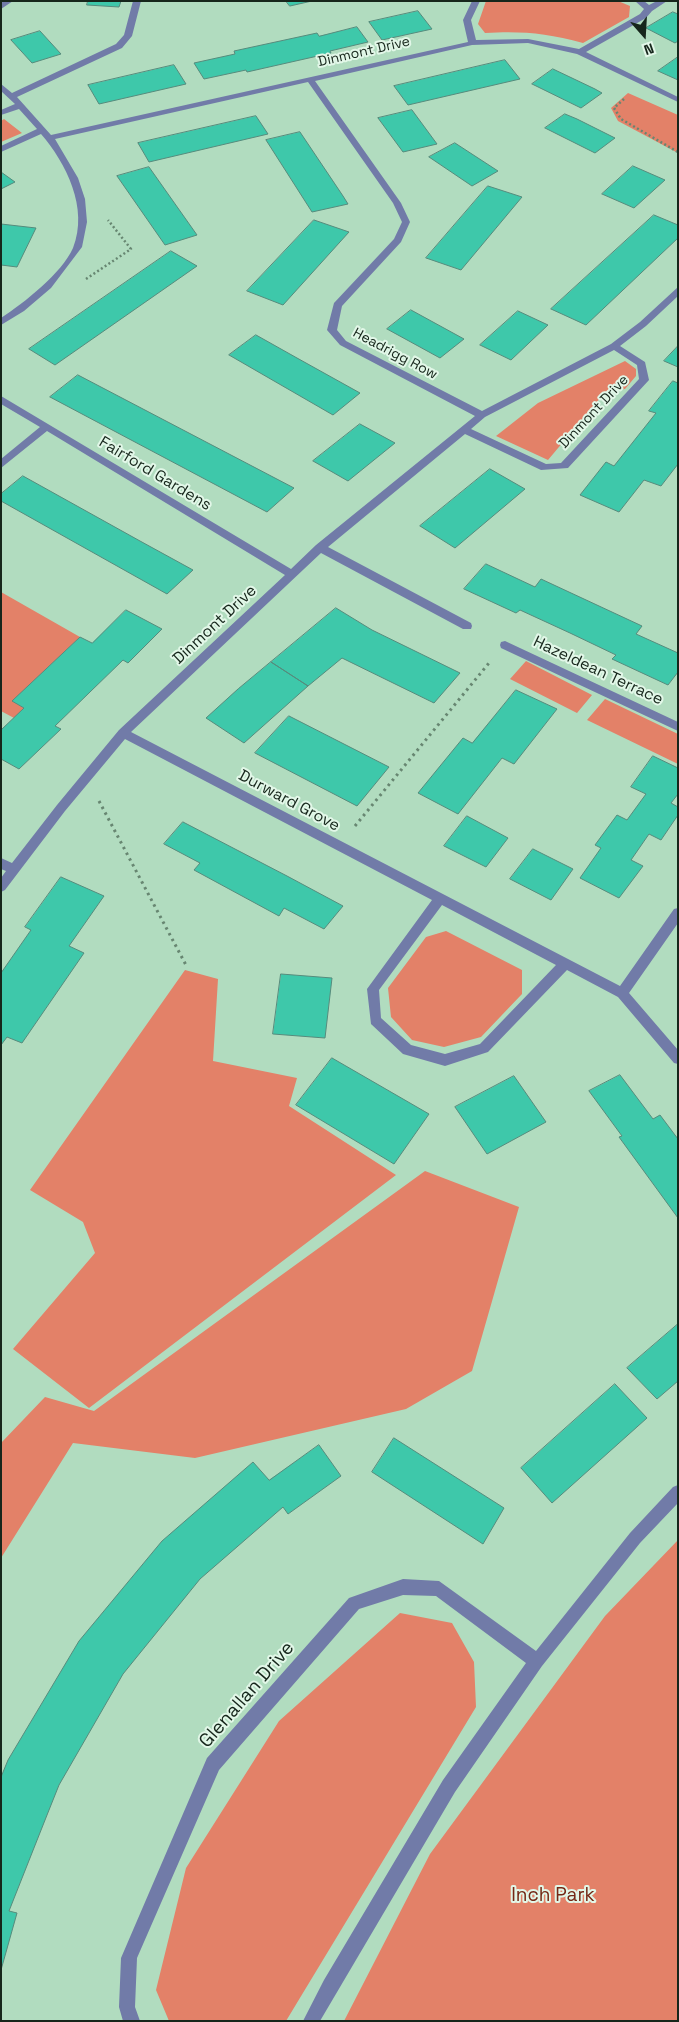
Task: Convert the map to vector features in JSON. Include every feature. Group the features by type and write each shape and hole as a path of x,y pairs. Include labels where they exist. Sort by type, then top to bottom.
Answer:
{"street":[{"path":"1,7 9,1"},
{"path":"12,96 120,46 128,36 137,1"},
{"path":"472,43 467,20 476,1"},
{"path":"639,1 649,9"},
{"path":"580,52 642,16 649,9 663,1"},
{"name":"Dinmont Drive","path":"49,138 472,43 528,41 580,52 678,100"},
{"name":"Headrigg Row","path":"310,79 397,203 406,222 398,240 337,305 332,330 343,343 482,415"},
{"path":"1,86 42,130 64,158 78,188 82,215 78,246 59,275 28,305 1,322"},
{"path":"1,113 20,105"},
{"path":"1,149 42,130"},
{"name":"Dinmont Drive","path":"1,887 86,777 123,733 320,548 482,415 614,346 643,324 678,290"},
{"name":"Dinmont Drive","path":"465,430 545,468 564,466 644,380 642,364 614,346"},
{"name":"Fairford Gardens","path":"1,399 293,575"},
{"path":"1,465 47,426"},
{"path":"320,548 467,626"},
{"name":"Hazeldean Terrace","path":"505,645 678,727"},
{"name":"Durward Grove","path":"123,733 622,993 678,1059"},
{"path":"1,863 14,870"},
{"path":"440,899 372,989 375,1020 407,1050 445,1060 484,1048 566,963"},
{"path":"622,993 678,912"},
{"path":"311,2021 449,1786 537,1661 635,1538 678,1492"},
{"name":"Glenallan Drive","path":"132,2021 127,2007 130,1958 213,1764 354,1603 403,1587 439,1590 537,1661"}],"path":[{"path":"642,84 614,108 621,119 678,152"},
{"path":"338,846 505,645"},
{"path":"86,777 187,967"}],"green space":[{"path":"486,1 618,1 630,6 629,17 583,43 534,34 511,32 485,33 478,24"},
{"path":"628,93 678,115 678,153 618,121 611,108"},
{"path":"4,119 22,133 1,142 1,121"},
{"path":"625,361 636,369 636,376 625,389 606,391 548,460 496,436 538,403"},
{"path":"1,592 80,637 13,701 24,708 14,718 1,711"},
{"path":"526,661 592,695 577,713 510,679"},
{"path":"605,699 678,734 678,764 587,720"},
{"path":"446,931 522,970 522,994 481,1037 444,1047 412,1040 391,1017 388,988 426,937"},
{"path":"185,970 218,979 213,1061 297,1078 289,1106 396,1175 89,1408 13,1349 95,1253 83,1222 30,1190"},
{"path":"425,1171 519,1207 472,1371 406,1409 195,1458 73,1443 1,1558 1,1443 45,1397 94,1411"},
{"name":"Inch Park","path":"678,1540 678,2021 344,2021 430,1854 605,1616"},
{"path":"400,1613 452,1623 474,1662 476,1707 286,2021 169,2021 156,1990 186,1868 279,1721"}],"building":[{"path":"88,1 121,1 119,7 87,5"},
{"path":"286,1 312,1 290,6"},
{"path":"418,11 432,29 382,40 369,22"},
{"path":"673,12 678,14 678,41 675,43 646,28"},
{"path":"357,27 368,42 330,51 331,53 247,72 246,70 204,79 194,63 235,54 234,51 317,33 319,36"},
{"path":"40,31 61,54 32,63 11,40"},
{"path":"678,57 678,80 658,71"},
{"path":"505,60 520,79 408,105 394,86"},
{"path":"174,65 186,84 99,104 88,85"},
{"path":"553,69 602,93 581,108 532,84"},
{"path":"412,110 437,144 403,152 378,118"},
{"path":"565,114 615,138 595,153 545,128"},
{"path":"256,116 268,134 149,162 138,143"},
{"path":"300,132 348,204 312,212 266,140"},
{"path":"455,143 498,171 472,186 429,157"},
{"path":"633,166 665,180 634,208 602,194"},
{"path":"149,167 197,235 165,245 117,176"},
{"path":"1,172 15,182 1,189"},
{"path":"488,186 522,197 461,270 426,258"},
{"path":"654,215 678,225 678,238 586,325 551,309"},
{"path":"314,220 349,232 283,305 247,291"},
{"path":"1,224 36,228 17,267 1,265"},
{"path":"171,251 197,266 55,365 29,349"},
{"path":"411,310 464,339 440,358 387,329"},
{"path":"518,311 548,325 511,360 480,345"},
{"path":"256,335 360,393 333,415 229,355"},
{"path":"678,346 678,367 664,361"},
{"path":"78,375 294,488 267,512 50,397"},
{"path":"673,381 678,383 678,464 661,486 644,480 619,512 580,495 606,462 614,466 656,413 649,411"},
{"path":"360,424 395,443 348,481 313,461"},
{"path":"490,469 525,489 455,548 420,526"},
{"path":"23,476 193,570 167,594 1,501 1,494"},
{"path":"486,564 535,587 541,579 642,626 636,634 678,653 678,672 668,685 612,659 616,655 570,633 520,610 516,613 464,589"},
{"path":"336,608 372,630 460,673 434,703 342,658 308,686 271,662"},
{"path":"126,610 162,629 128,663 123,660 55,726 61,729 19,769 1,759 1,730 24,708 12,701 80,637 92,643"},
{"path":"271,662 308,686 244,743 206,718 238,689"},
{"path":"516,690 557,709 514,764 502,758 458,814 418,793 463,738 472,743"},
{"path":"289,716 389,767 357,806 255,753"},
{"path":"653,756 678,768 678,794 671,803 678,807 678,815 661,840 649,834 631,860 643,866 619,898 580,878 601,848 595,845 617,815 627,820 646,794 631,787"},
{"path":"467,816 508,838 486,867 444,846"},
{"path":"183,822 343,906 324,929 284,908 279,916 194,870 200,863 164,844"},
{"path":"533,849 573,869 551,900 510,879"},
{"path":"61,877 104,896 69,946 84,953 22,1043 7,1037 1,1045 1,973 31,930 25,927"},
{"path":"281,974 332,978 325,1038 273,1034"},
{"path":"332,1058 429,1114 394,1164 296,1105"},
{"path":"620,1075 653,1119 660,1115 678,1139 678,1218 619,1137 622,1136 589,1091"},
{"path":"514,1076 546,1122 487,1154 455,1107"},
{"path":"678,1324 678,1381 657,1399 627,1368"},
{"path":"615,1384 647,1418 552,1503 521,1468"},
{"path":"394,1438 504,1508 483,1544 372,1472"},
{"path":"319,1445 341,1476 288,1514 283,1507 200,1579 123,1674 59,1785 9,1911 17,1913 1,1970 1,1777 8,1760 79,1641 162,1541 253,1462 269,1480"}]}
